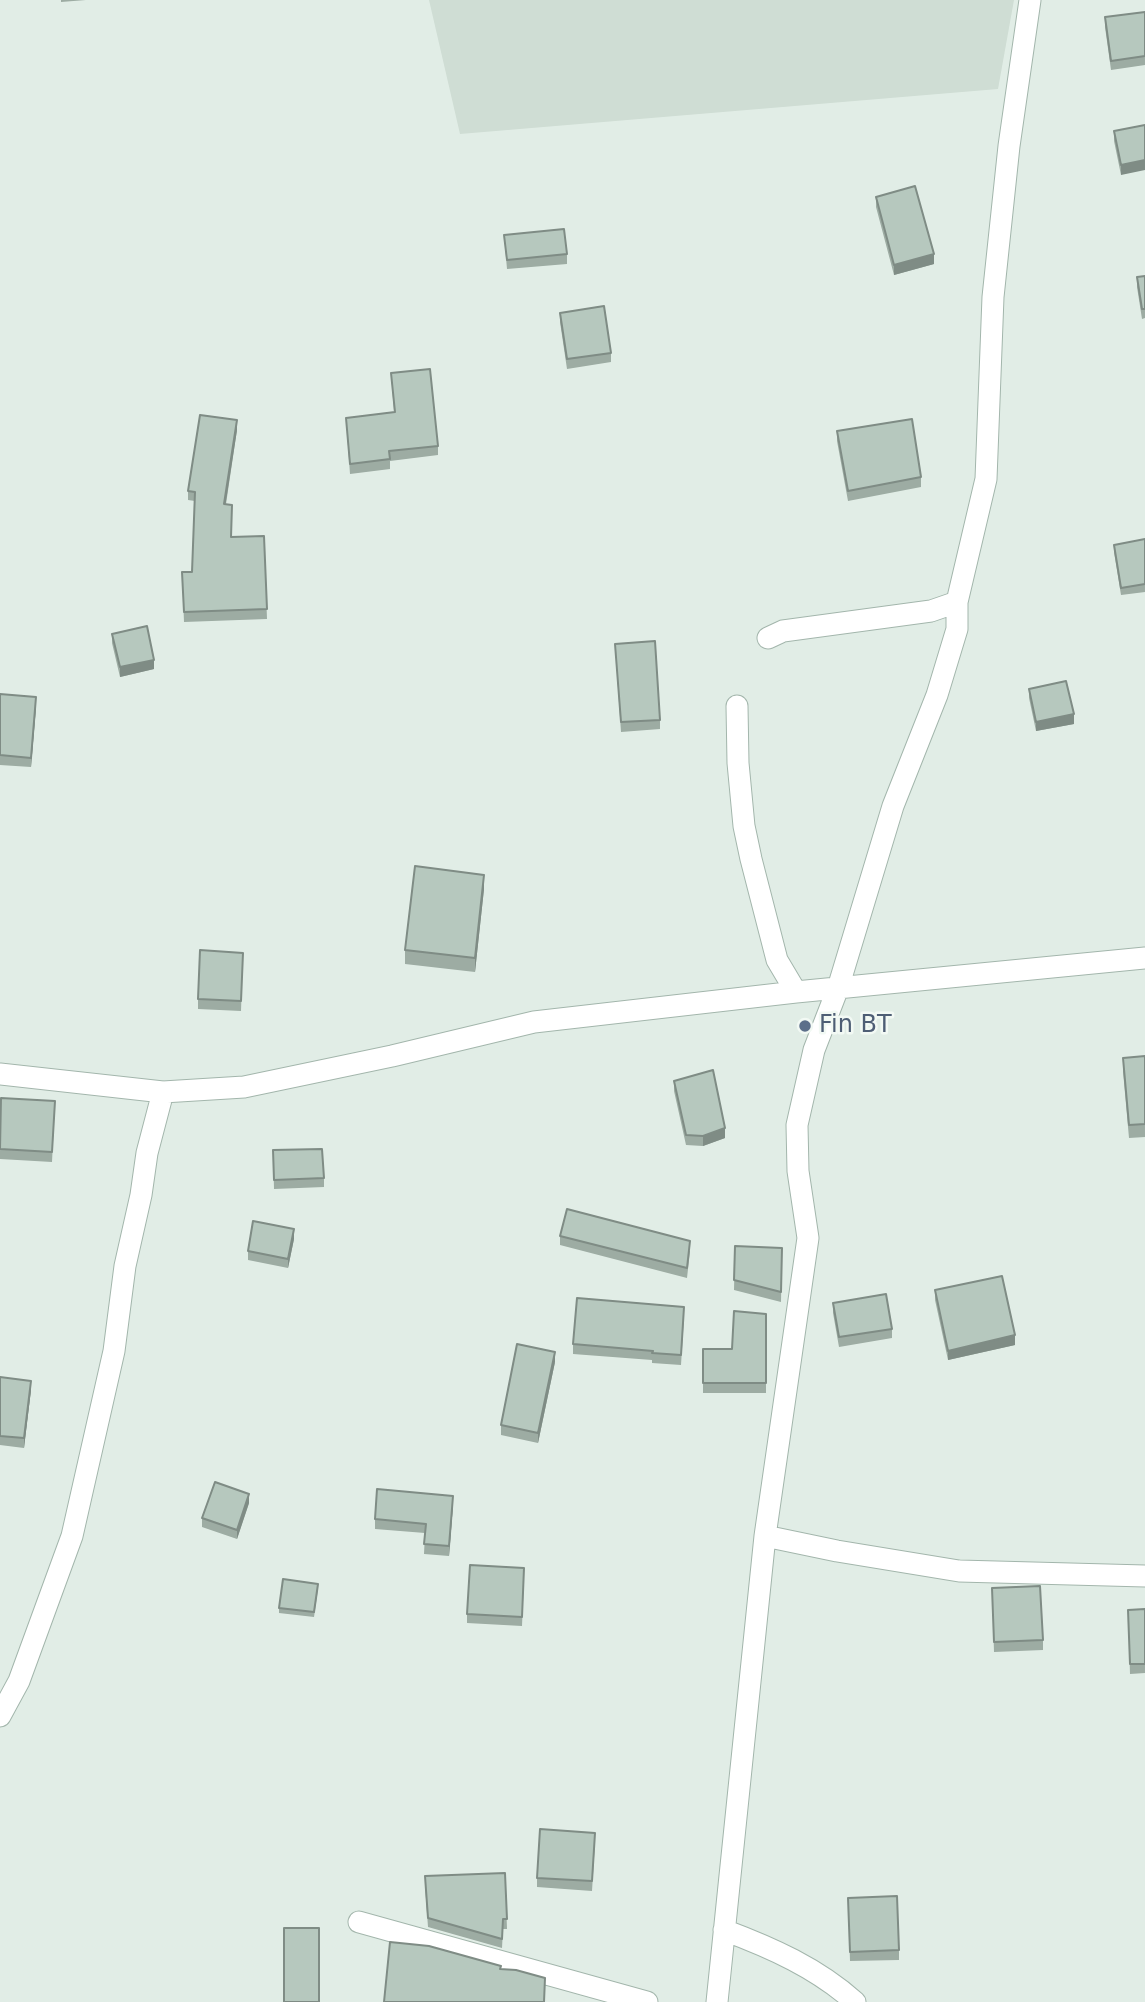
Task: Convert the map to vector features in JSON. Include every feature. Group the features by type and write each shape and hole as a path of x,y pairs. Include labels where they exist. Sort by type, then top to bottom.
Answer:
{"street":[{"path":"717,2002 765,1536 808,1238 798,1171 797,1125 814,1050 838,988 893,806 937,695 957,629 957,602 986,480 993,297 1009,146 1030,0"},
{"path":"768,638 783,631 932,611 957,602"},
{"path":"737,706 738,763 744,827 777,960 796,992"},
{"path":"0,1074 163,1092 244,1087 534,1022 796,992 1145,958"},
{"path":"0,1716 19,1681 72,1536 114,1350 125,1266 141,1195 147,1153 163,1092"},
{"path":"765,1536 960,1571 1145,1576"},
{"path":"359,1923 647,2002"},
{"path":"724,1930 792,1958 842,1990 855,2002"}],"shaded area":[{"path":"429,0 1014,0 998,89 460,134"}],"building":[{"path":"1145,12 1145,56 1111,61 1105,17"},
{"path":"1145,125 1145,160 1121,165 1114,131"},
{"path":"915,186 934,254 894,265 876,197"},
{"path":"564,229 567,254 507,260 504,235"},
{"path":"1145,276 1145,309 1142,309 1137,277"},
{"path":"604,306 611,353 567,359 560,313"},
{"path":"430,369 438,446 389,451 390,459 350,464 346,418 395,412 391,373"},
{"path":"200,415 237,420 224,504 232,505 231,537 264,536 267,609 184,612 182,572 192,572 195,492 188,491"},
{"path":"912,419 921,477 848,491 837,431"},
{"path":"1145,539 1145,584 1121,588 1114,545"},
{"path":"147,626 154,660 120,667 112,634"},
{"path":"655,641 660,720 621,722 615,644"},
{"path":"1066,681 1074,714 1036,722 1029,689"},
{"path":"0,694 36,697 31,758 0,755"},
{"path":"415,866 484,875 475,958 405,950"},
{"path":"200,950 243,953 241,1001 198,999"},
{"path":"1145,1056 1145,1124 1129,1125 1123,1058"},
{"path":"713,1070 725,1128 703,1136 686,1135 674,1081"},
{"path":"1,1098 55,1101 52,1152 0,1149"},
{"path":"322,1149 324,1178 274,1180 273,1150"},
{"path":"567,1209 690,1241 687,1268 560,1236"},
{"path":"253,1221 294,1229 288,1259 248,1251"},
{"path":"735,1246 782,1248 781,1292 734,1280"},
{"path":"1002,1276 1015,1335 948,1351 935,1290"},
{"path":"886,1294 892,1329 839,1337 833,1303"},
{"path":"577,1298 684,1307 681,1355 573,1344"},
{"path":"734,1311 766,1314 766,1383 703,1383 703,1349 732,1349"},
{"path":"517,1344 555,1352 538,1433 501,1425"},
{"path":"0,1377 31,1381 24,1438 0,1436"},
{"path":"215,1482 249,1494 237,1530 202,1518"},
{"path":"377,1489 453,1496 449,1546 424,1544 426,1524 375,1519"},
{"path":"470,1565 524,1568 522,1617 467,1614"},
{"path":"283,1579 318,1584 314,1612 279,1608"},
{"path":"1040,1586 1043,1640 994,1642 992,1588"},
{"path":"1145,1609 1145,1664 1130,1664 1128,1610"},
{"path":"540,1829 595,1833 592,1881 537,1878"},
{"path":"505,1873 507,1919 503,1919 502,1939 428,1918 425,1876"},
{"path":"897,1896 899,1950 850,1952 848,1898"},
{"path":"284,1928 319,1928 319,2002 284,2002"},
{"path":"390,1942 429,1946 501,1966 500,1969 516,1970 545,1978 544,2002 384,2002"}],"place":[{"name":"Fin BT","path":"805,1026"}]}
